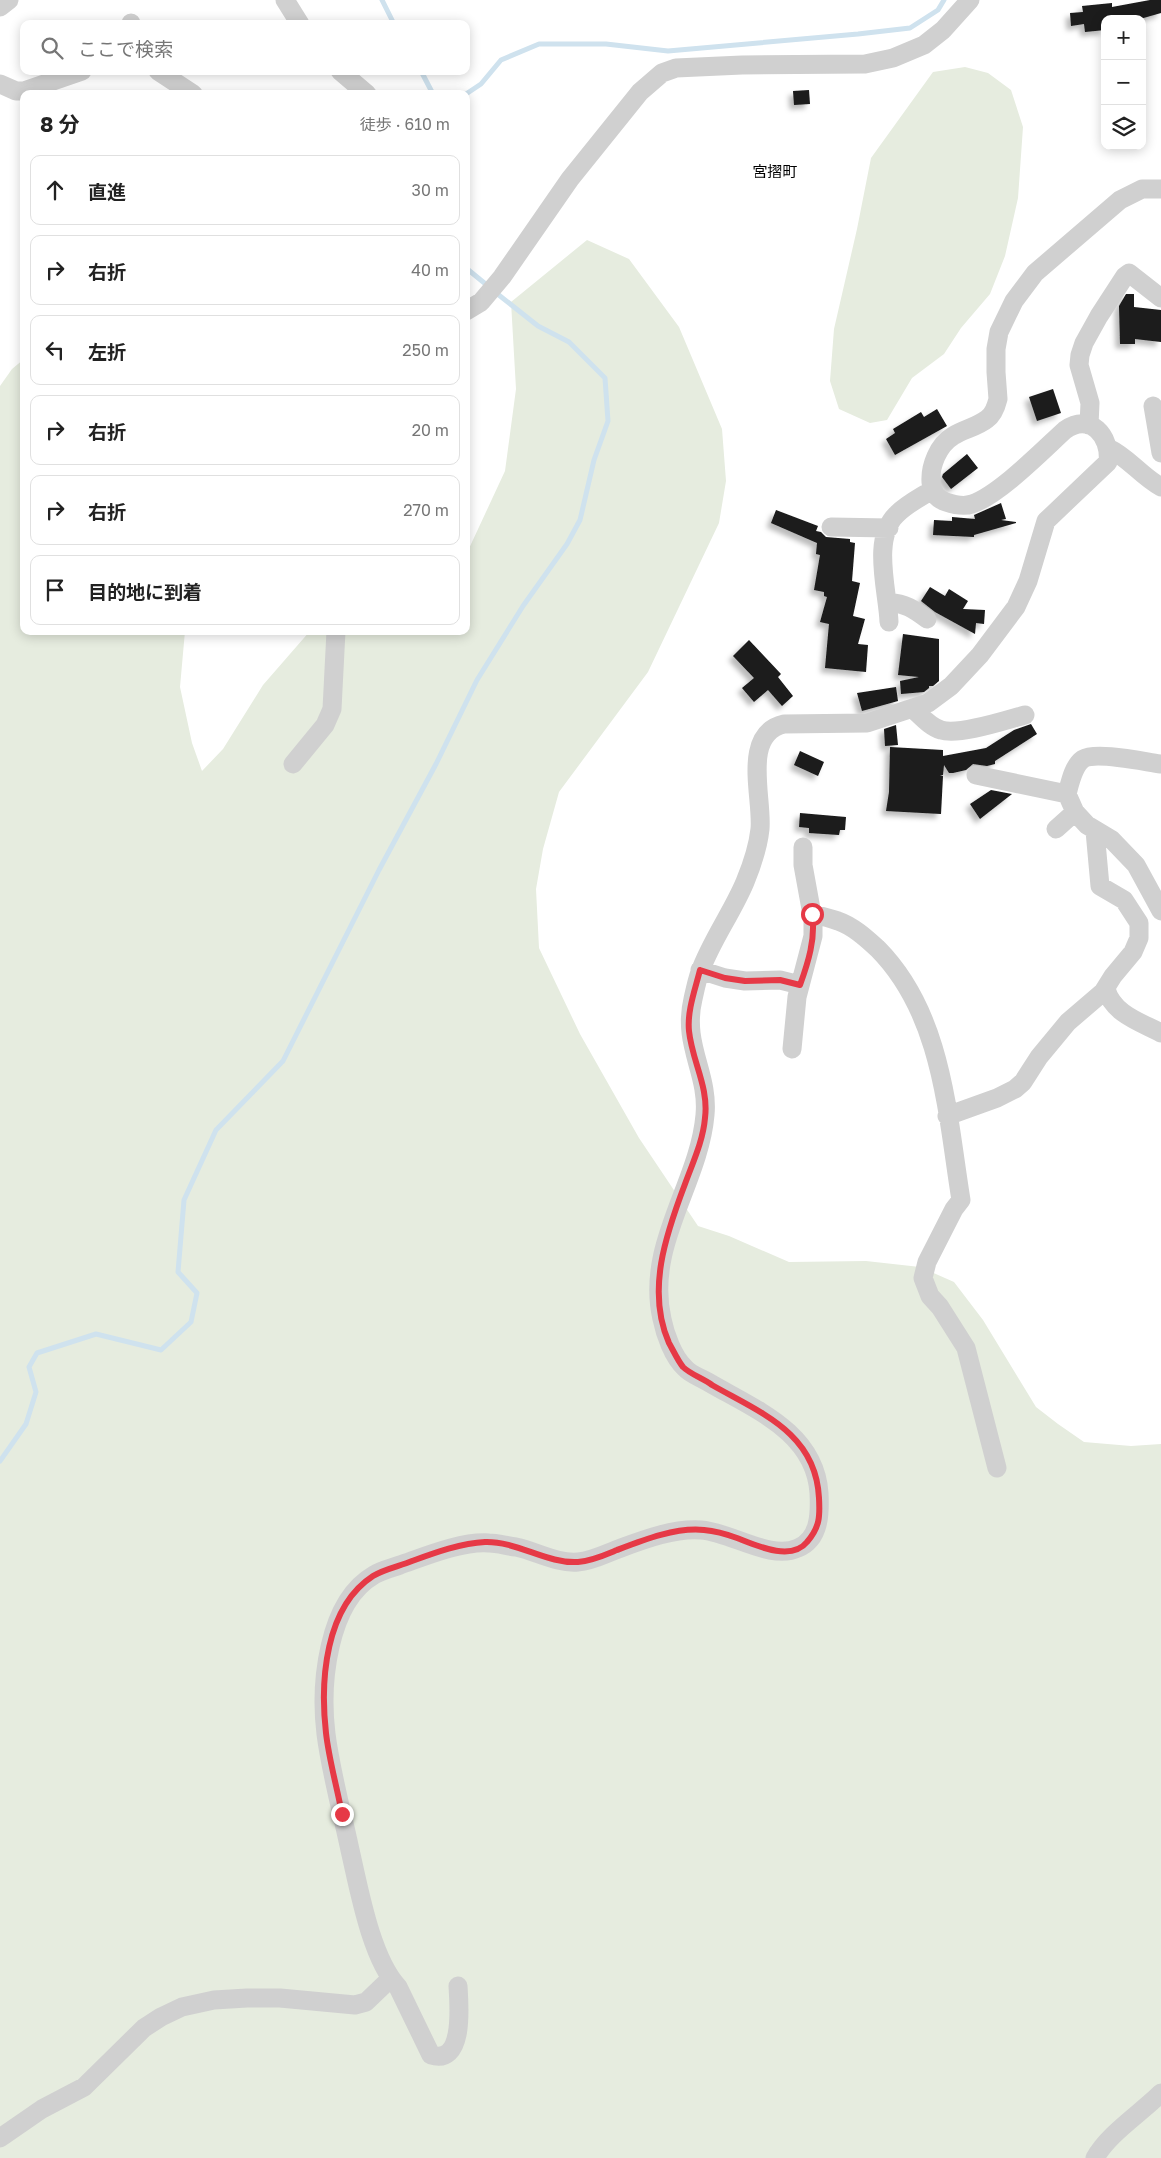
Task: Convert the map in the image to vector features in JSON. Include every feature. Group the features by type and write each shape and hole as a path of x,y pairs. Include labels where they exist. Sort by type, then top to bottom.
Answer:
{"street":[{"path":"0,8 9,0"},
{"path":"285,0 298,20"},
{"path":"474,307 502,277 570,179 640,92 662,73 676,68 865,64 894,58 924,44 943,30 970,0"},
{"path":"27,90 70,75"},
{"path":"164,75 187,90"},
{"path":"345,75 362,90"},
{"path":"0,84 20,91"},
{"path":"458,1986 459,2033 445,2055 439,2057 431,2055 398,1988 390,1979 376,1947 360,1894 326,1735 324,1703 328,1659 334,1630 345,1605 374,1574 451,1549 485,1542 520,1548 566,1562 582,1562 659,1537 695,1529 717,1532 738,1538 751,1546 767,1549 790,1551 802,1547 809,1540 820,1520 818,1486 809,1455 793,1435 772,1419 684,1368 669,1343 661,1317 658,1286 662,1255 698,1150 705,1119 703,1086 689,1031 689,1014 700,970 739,896 753,862 760,828 756,777 759,753 767,732 775,726 784,724 867,723 928,703 951,686 980,655 1016,607 1028,581 1046,521 1108,462 1108,443 1101,433 1089,425 1076,424 1070,427 989,497 961,506 944,502 937,498 932,490 931,474 940,448 952,436 989,418 996,408 998,400 996,349 999,332 1014,301 1035,273 1120,200 1142,189 1161,189"},
{"path":"1089,425 1090,403 1079,365 1084,343 1099,316 1125,276 1129,273 1161,298"},
{"path":"1153,406 1161,449"},
{"path":"1108,448 1120,454 1143,476 1161,487"},
{"path":"889,622 883,572 884,549 889,528 895,515 932,490"},
{"path":"831,527 889,528"},
{"path":"888,603 896,602 906,605 927,619"},
{"path":"293,764 325,725 332,708 336,635"},
{"path":"913,709 933,726 941,730 953,731 980,727 1025,715"},
{"path":"1161,764 1095,756 1084,759 1074,771 1067,794 1075,812 1095,831 1112,840 1136,865 1161,911"},
{"path":"976,775 1067,794"},
{"path":"1056,828 1075,812"},
{"path":"948,1116 997,1098 1015,1089 1023,1082 1039,1057 1068,1022 1106,989 1113,976 1134,952 1139,938 1139,923 1124,900 1100,886 1095,831"},
{"path":"792,1049 794,1019 800,985 813,936 812,914 803,865 803,847"},
{"path":"812,914 840,921 865,937 884,956 910,991 932,1040 943,1084 961,1200 927,1262 923,1278 930,1296 940,1307 966,1348 997,1468"},
{"path":"700,970 725,978 745,981 780,980 800,985"},
{"path":"1106,989 1108,997 1122,1013 1161,1033"},
{"path":"0,2138 42,2108 84,2087 144,2028 182,2008 214,2000 247,1998 280,1998 355,2005 366,2002 390,1979"},
{"path":"1095,2158 1099,2151 1115,2135 1161,2094"}],"shaded area":[{"path":"965,67 988,73 1011,90 1023,127 1018,198 1005,256 990,294 961,328 944,354 912,378 887,420 870,423 839,409 830,381 834,329 871,158 933,72"},
{"path":"587,240 629,259 679,327 722,429 726,481 719,523 648,672 559,792 543,849 536,889 539,948 580,1034 639,1138 698,1226 729,1236 789,1262 866,1261 920,1267 954,1282 983,1320 1036,1407 1084,1442 1131,1446 1161,1444 1161,2158 0,2158 0,386 12,369 20,362 20,635 185,635 180,687 192,743 202,771 223,749 263,685 307,635 470,635 470,546 505,471 516,389 511,302"}],"building":[{"path":"1150,0 1161,0 1161,13 1146,17 1146,15 1101,15 1101,30 1085,32 1084,24 1071,26 1070,13 1083,12 1082,6 1112,3 1112,7"},
{"path":"809,90 810,104 794,105 793,91"},
{"path":"1126,294 1134,294 1134,307 1161,310 1161,342 1135,339 1135,344 1120,344 1119,306"},
{"path":"1053,389 1061,413 1037,421 1029,397"},
{"path":"937,409 947,426 895,455 886,439 895,433 893,429 921,412 924,417"},
{"path":"967,454 978,468 951,489 942,477 943,474"},
{"path":"1001,503 1006,519 1001,520 1016,523 974,535 974,537 933,535 934,520 952,521 952,517 975,519 974,515"},
{"path":"776,510 818,526 816,531 821,532 826,537 850,539 850,542 855,543 852,581 860,583 853,616 865,619 858,644 868,645 866,672 825,668 829,624 820,622 827,597 824,596 824,592 814,590 820,555 816,554 817,543 771,523"},
{"path":"930,587 945,596 949,589 968,601 963,609 985,610 984,624 976,623 975,634 935,612 921,601"},
{"path":"903,634 939,639 939,681 933,686 929,686 924,692 901,694 900,681 919,677 898,675"},
{"path":"749,640 781,674 778,677 793,696 782,706 768,690 754,702 742,688 754,678 733,656"},
{"path":"896,687 898,701 862,711 857,693"},
{"path":"1031,724 1037,734 995,761 995,764 987,766 973,764 966,770 953,773 949,773 944,765 943,775 940,775 943,776 941,814 886,811 889,792 890,747 943,750 943,756 986,748 1014,730"},
{"path":"896,725 898,745 885,746 884,729"},
{"path":"800,751 824,762 818,776 794,765"},
{"path":"991,790 1012,794 980,819 970,804"},
{"path":"800,813 846,817 845,830 840,830 839,835 809,833 809,828 799,827"}],"waterway":[{"path":"382,0 392,20"},
{"path":"470,91 481,84 501,60 539,44 606,44 668,51 858,34 910,28 938,10 944,0"},
{"path":"423,75 431,90"},
{"path":"470,271 488,286"},
{"path":"0,1461 26,1424 36,1392 29,1367 37,1353 96,1334 161,1350 191,1322 197,1293 178,1272 184,1200 216,1130 283,1061 379,870 436,764 477,680 523,606 567,544 580,520 594,460 608,421 605,378 569,342 538,326 495,292"}],"district":[{"name":"宮摺町","path":"775,172"}],"route":[{"path":"342,1814 326,1735 324,1703 328,1659 334,1630 345,1605 374,1574 451,1549 485,1542 520,1548 566,1562 582,1562 667,1534 695,1529 717,1532 738,1538 751,1546 790,1551 802,1547 809,1540 820,1520 818,1486 809,1455 793,1435 772,1419 684,1368 669,1343 661,1317 658,1286 662,1255 698,1150 705,1119 706,1103 703,1086 689,1031 689,1014 700,970 725,978 745,981 765,982 780,980 800,985 813,936 812,914"}]}
